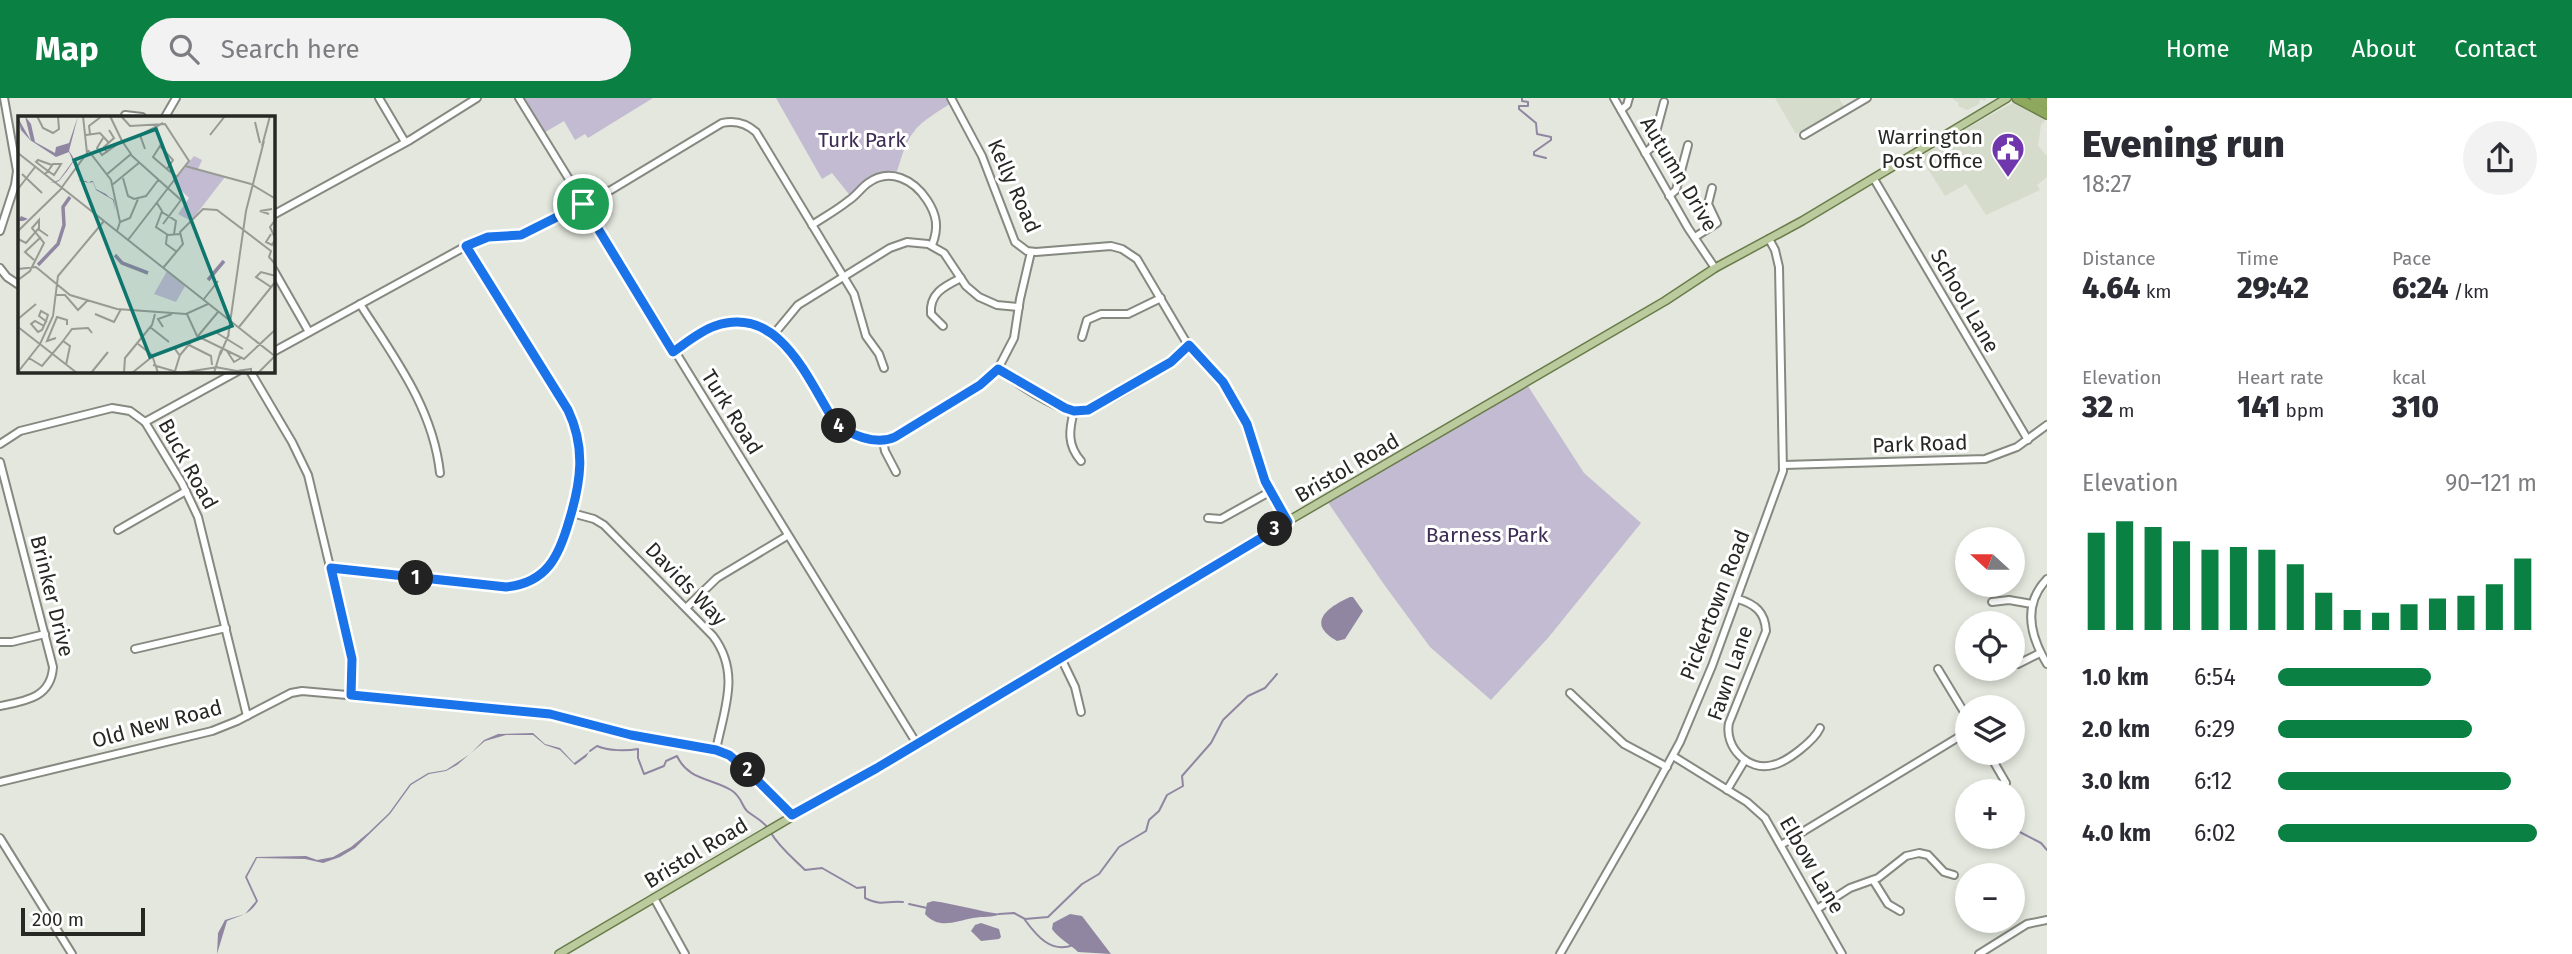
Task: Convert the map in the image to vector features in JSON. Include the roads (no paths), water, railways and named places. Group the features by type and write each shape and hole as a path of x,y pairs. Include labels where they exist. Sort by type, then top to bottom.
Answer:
{"highway":[{"path":"2017,98 2047,114"},
{"path":"2035,98 2047,104"}],"main road":[{"name":"Bristol Road","path":"559,954 1541,375 1714,268 1769,239 2007,98"}],"street":[{"path":"0,231 15,186 17,171 4,98"},
{"path":"166,116 176,98"},
{"path":"379,98 405,142"},
{"path":"275,214 405,142 477,98"},
{"name":"Turk Road","path":"519,98 916,744"},
{"name":"Kelly Road","path":"951,98 982,156 1018,245 1031,252 1106,246 1122,249 1141,263 1189,345 1223,382 1247,424 1254,439 1262,475 1288,522"},
{"name":"Autumn Drive","path":"1614,98 1714,268"},
{"path":"1621,110 1627,105 1629,98"},
{"path":"1804,135 1867,98"},
{"path":"1645,153 1652,148 1664,102"},
{"path":"275,351 466,246 488,237 521,235 596,195 611,190 722,123 730,121 744,124 756,132 857,301 868,340 879,354 884,368"},
{"path":"1670,196 1676,190 1689,145"},
{"path":"812,225 850,201 877,177 896,176 914,183 933,208 937,228 932,245"},
{"name":"School Lane","path":"1874,178 2028,440"},
{"path":"1695,237 1717,223 1708,204 1712,188"},
{"name":"Pickertown Road","path":"1560,954 1667,767 1696,704 1738,598 1784,465 1779,267 1769,239"},
{"path":"774,334 798,305 897,244 916,242 932,245 944,253 970,290 979,297 1002,306 1018,307"},
{"path":"331,568 497,587 514,586 534,579 552,564 562,546 579,485 581,464 578,437 571,417 466,246"},
{"path":"673,352 711,327 732,322 753,324 774,334 789,348 838,425 870,439 883,441 895,437 980,385 998,369 1014,338 1031,252"},
{"path":"0,268 18,284"},
{"path":"275,272 309,332"},
{"path":"943,326 931,314 933,298 945,286 961,278"},
{"path":"1082,337 1087,320 1096,315 1128,314 1161,298"},
{"path":"360,304 423,407 431,429 440,473"},
{"path":"998,369 1051,401 1074,411 1088,410 1171,362 1189,345"},
{"path":"145,422 234,373"},
{"path":"251,373 303,463 313,491 352,659 351,695"},
{"name":"Buck Road","path":"0,444 20,431 112,408 130,411 145,422 186,491 204,534 247,716"},
{"path":"1074,411 1069,436 1074,453 1081,461"},
{"name":"Park Road","path":"1784,465 1974,460 2010,451 2047,425"},
{"path":"883,441 896,472"},
{"name":"Brinker Drive","path":"0,463 53,667 48,685 35,698 0,706"},
{"path":"118,530 186,491"},
{"path":"1208,518 1221,519 1271,491"},
{"name":"Davids Way","path":"572,513 594,519 604,525 719,643 729,669 729,687 716,750"},
{"path":"686,608 717,578 787,536"},
{"path":"2047,579 2032,604 2031,628 2047,664"},
{"name":"Fawn Lane","path":"1738,598 1755,606 1766,624 1764,641 1727,729 1730,745 1745,760"},
{"path":"1992,602 2008,600 2032,604"},
{"path":"135,649 226,628"},
{"path":"0,642 12,642 45,634"},
{"path":"2025,660 2040,653"},
{"path":"1062,658 1075,687 1081,712"},
{"path":"1938,670 1955,698"},
{"name":"Old New Road","path":"0,782 212,731 296,691 550,714 631,735 716,750 729,755 745,768 792,815"},
{"path":"1570,693 1624,744 1667,767"},
{"path":"1727,790 1745,760 1761,766 1778,764 1810,742 1820,727"},
{"path":"1781,845 1955,739"},
{"name":"Elbow Lane","path":"1672,756 1757,809 1772,828 1842,954"},
{"path":"0,838 72,954"},
{"path":"1817,909 1850,888 1874,880 1913,853 1928,855 1944,872 1954,875"},
{"path":"1874,880 1888,904 1900,911"},
{"path":"653,898 685,954"},
{"path":"1979,954 2027,924 2047,921"}],"waterway":[{"path":"1522,98 1522,101 1528,102 1528,106 1519,106 1519,109 1536,123 1537,134 1551,137 1551,140 1534,152 1534,155 1546,158"},
{"path":"999,914 1014,913 1025,919 1048,917 1082,884 1099,874 1119,847 1146,831 1149,820 1159,811 1167,795 1183,786 1182,776 1211,743 1223,720 1248,696 1265,688 1277,674"},
{"path":"590,751 597,746 617,750 638,749 638,758 644,774 664,766 666,761 677,756 687,770 735,793 747,811 768,828"},
{"path":"771,833 805,870 822,868 857,888 865,887 865,898 871,901 903,902"},
{"path":"2025,835 2041,843 2047,850"},
{"path":"909,904 927,908"},
{"path":"1025,920 1045,942 1058,947 1073,945"}],"place":[{"name":"Warrington Post Office","path":"2008,179"}],"park label":[{"name":"Turk Park","path":"862,140"},
{"name":"Barness Park","path":"1487,535"}]}
